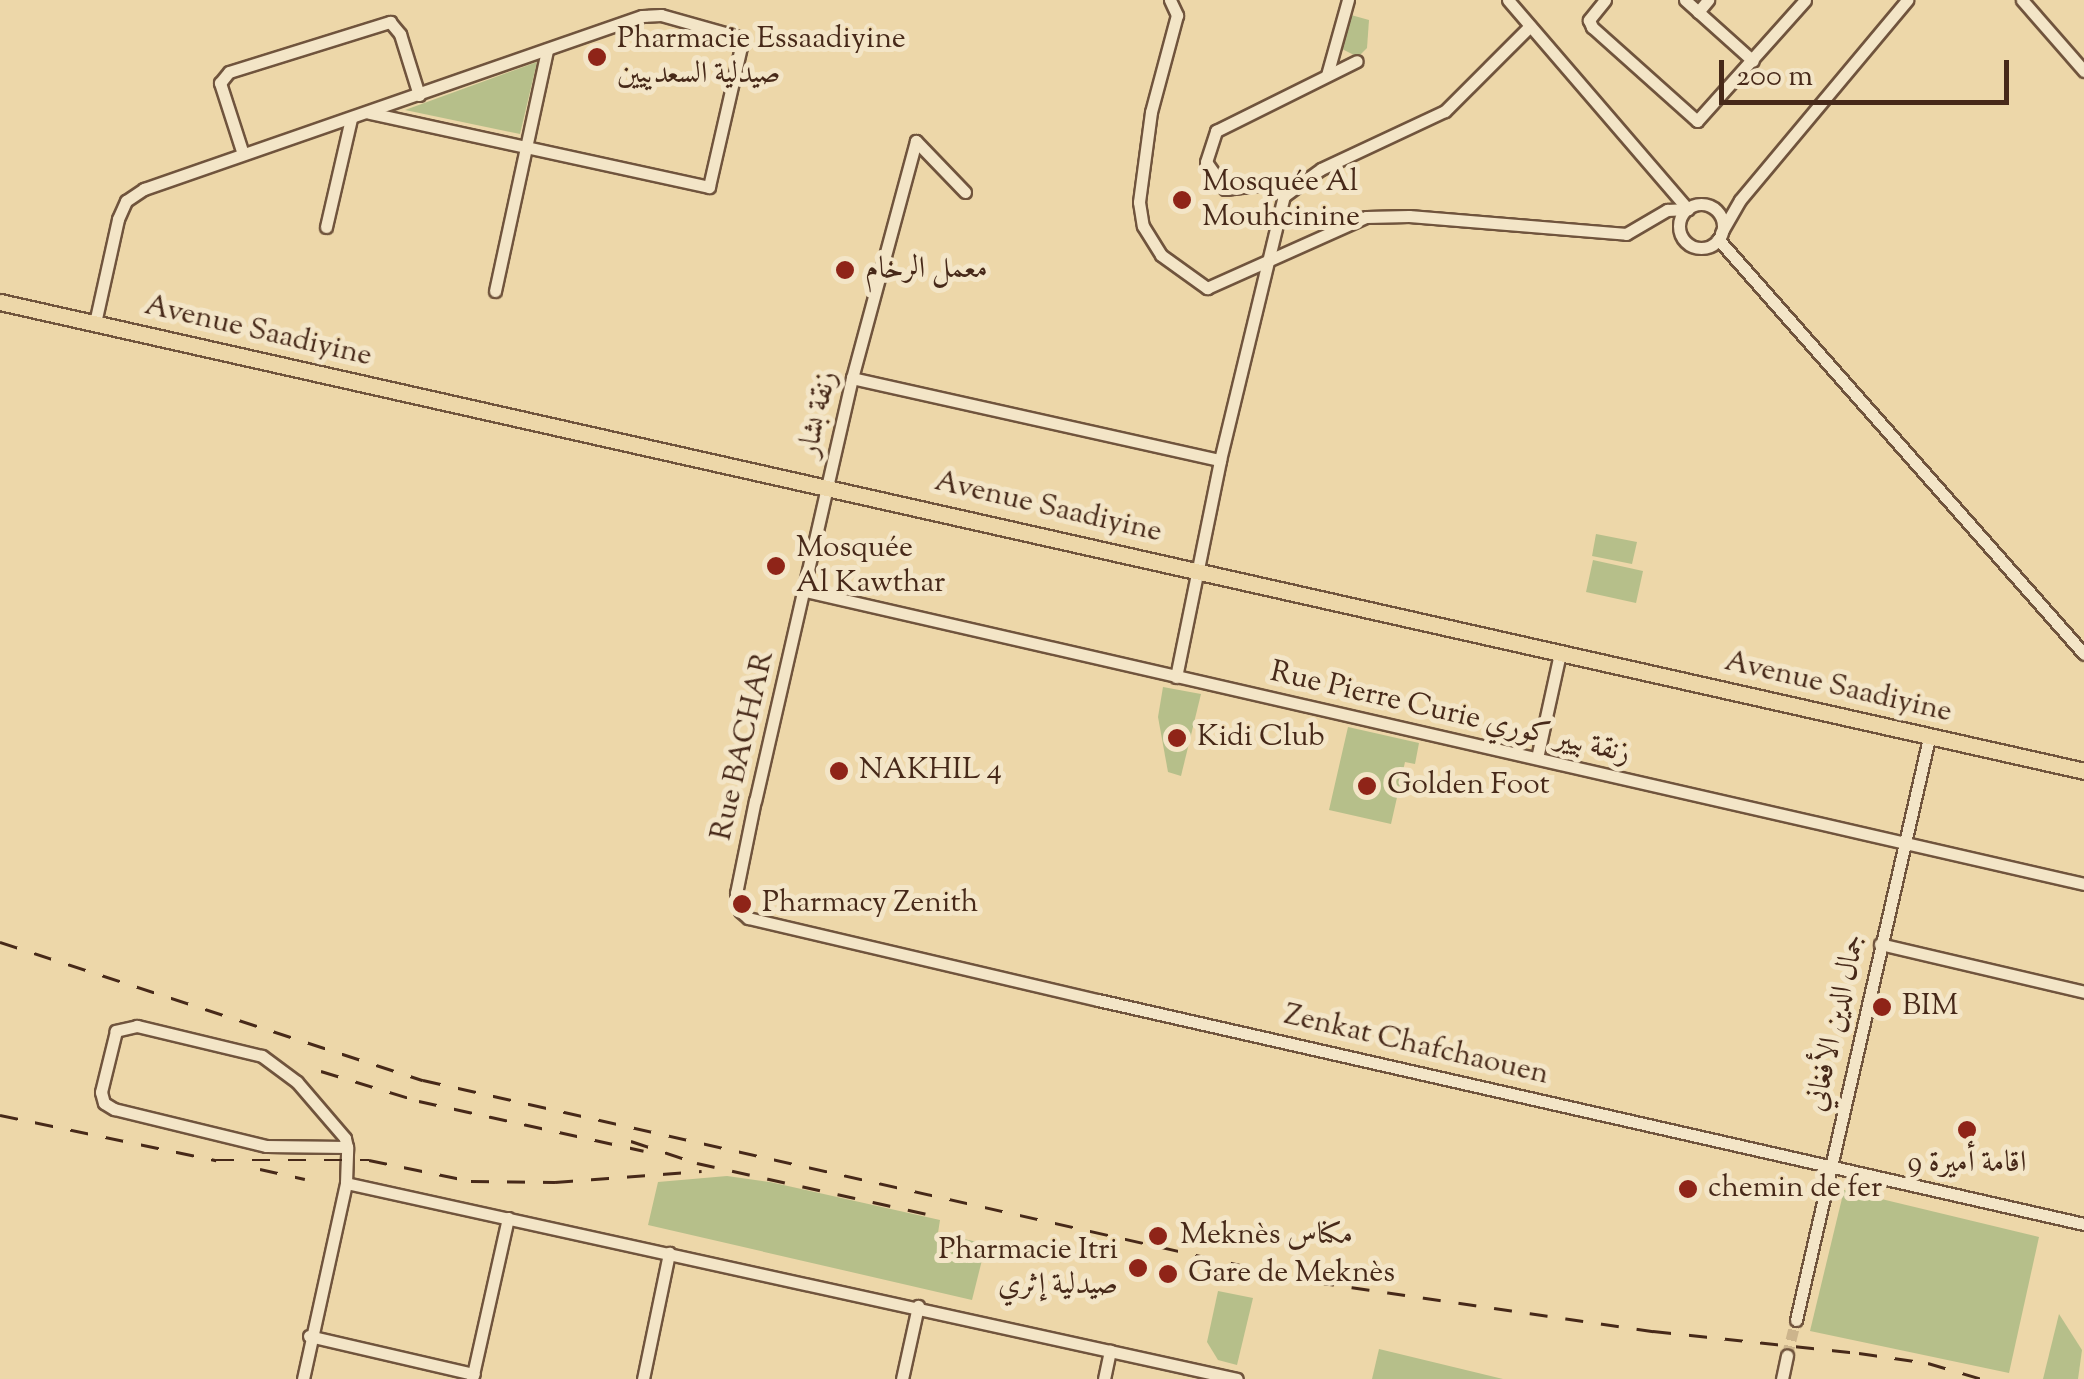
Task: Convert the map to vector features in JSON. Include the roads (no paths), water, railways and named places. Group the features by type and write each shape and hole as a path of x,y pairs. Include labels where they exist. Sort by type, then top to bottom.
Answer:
{"main road":[{"name":"Avenue Saadiyine","path":"0,302 2084,770"}],"street":[{"path":"1170,0 1177,15 1150,112 1139,176 1143,226 1160,254 1207,288 1366,217 1409,216 1617,234 1634,232 1666,210 1740,200"},
{"path":"1327,75 1348,0"},
{"path":"1508,0 1688,209"},
{"path":"1605,0 1590,17 1592,27 1694,120 1708,114 1805,0"},
{"path":"1685,0 1753,61"},
{"path":"1698,12 1708,0"},
{"path":"1716,240 1740,200 1908,0"},
{"path":"2022,0 2084,71"},
{"path":"94,323 118,219 126,201 144,189 642,16 660,14 744,38 709,187 369,113"},
{"path":"243,154 220,82 229,72 390,22 400,34 419,95"},
{"path":"1176,677 1220,460 1284,196 1321,168 1445,111 1530,26"},
{"path":"495,291 547,50"},
{"path":"1284,196 1266,184 1225,190 1206,162 1216,131 1357,60"},
{"path":"326,226 351,119"},
{"name":"زنقة بشار","path":"805,592 852,378 916,141 965,192"},
{"path":"1703,205 1717,212 1716,240 2084,654"},
{"path":"1680,222 1688,209"},
{"path":"1658,215 1680,222"},
{"path":"1680,222 1687,243 1716,240"},
{"path":"852,378 1220,460"},
{"name":"Rue Pierre Curie زنقة بيير كوري","path":"805,592 2084,884"},
{"name":"Rue BACHAR","path":"740,911 736,893 747,837 805,592"},
{"path":"1537,758 1560,653"},
{"name":"جمال الدين الأفغاني","path":"1796,1320 1929,738"},
{"name":"Zenkat Chafchaouen","path":"740,911 748,918 1098,1000 2084,1224"},
{"path":"1880,944 2084,992"},
{"path":"303,1379 346,1182 347,1146 338,1128 270,1060 137,1026 116,1031 101,1092 104,1103 114,1109 266,1146 347,1146"},
{"path":"346,1182 918,1306 1186,1373 1238,1379"},
{"path":"310,1336 473,1376 508,1218"},
{"path":"643,1379 669,1253"},
{"path":"902,1379 918,1306"},
{"path":"1104,1379 1110,1351"},
{"path":"1782,1379 1788,1356"}],"tunnel":[{"path":"1787,1356 1796,1320"}],"railway":[{"path":"0,942 423,1080 1316,1282 1653,1331 1928,1363 1982,1379"},
{"path":"321,1071 419,1101 644,1151"},
{"path":"0,1115 216,1160 369,1160 471,1181 555,1182 702,1171"},
{"path":"631,1141 697,1163 936,1216"},
{"path":"260,1169 305,1179"}],"place":[{"name":"Pharmacie Essaadiyine صيدلية السعدييين","path":"597,57"},
{"name":"Mosquée Al Mouhcinine","path":"1182,200"},
{"name":"معمل الرخام","path":"845,270"},
{"name":"Mosquée Al Kawthar","path":"776,566"},
{"name":"Kidi Club","path":"1177,738"},
{"name":"NAKHIL 4","path":"839,771"},
{"name":"Golden Foot","path":"1367,786"},
{"name":"Pharmacy Zenith","path":"742,904"},
{"name":"BIM","path":"1882,1007"},
{"name":"اقامة أميرة 9","path":"1967,1130"},
{"name":"chemin de fer","path":"1688,1189"},
{"name":"Meknès مكناس","path":"1158,1236"},
{"name":"Pharmacie Itri صيدلية إثري","path":"1138,1268"},
{"name":"Gare de Meknès","path":"1168,1274"}]}
